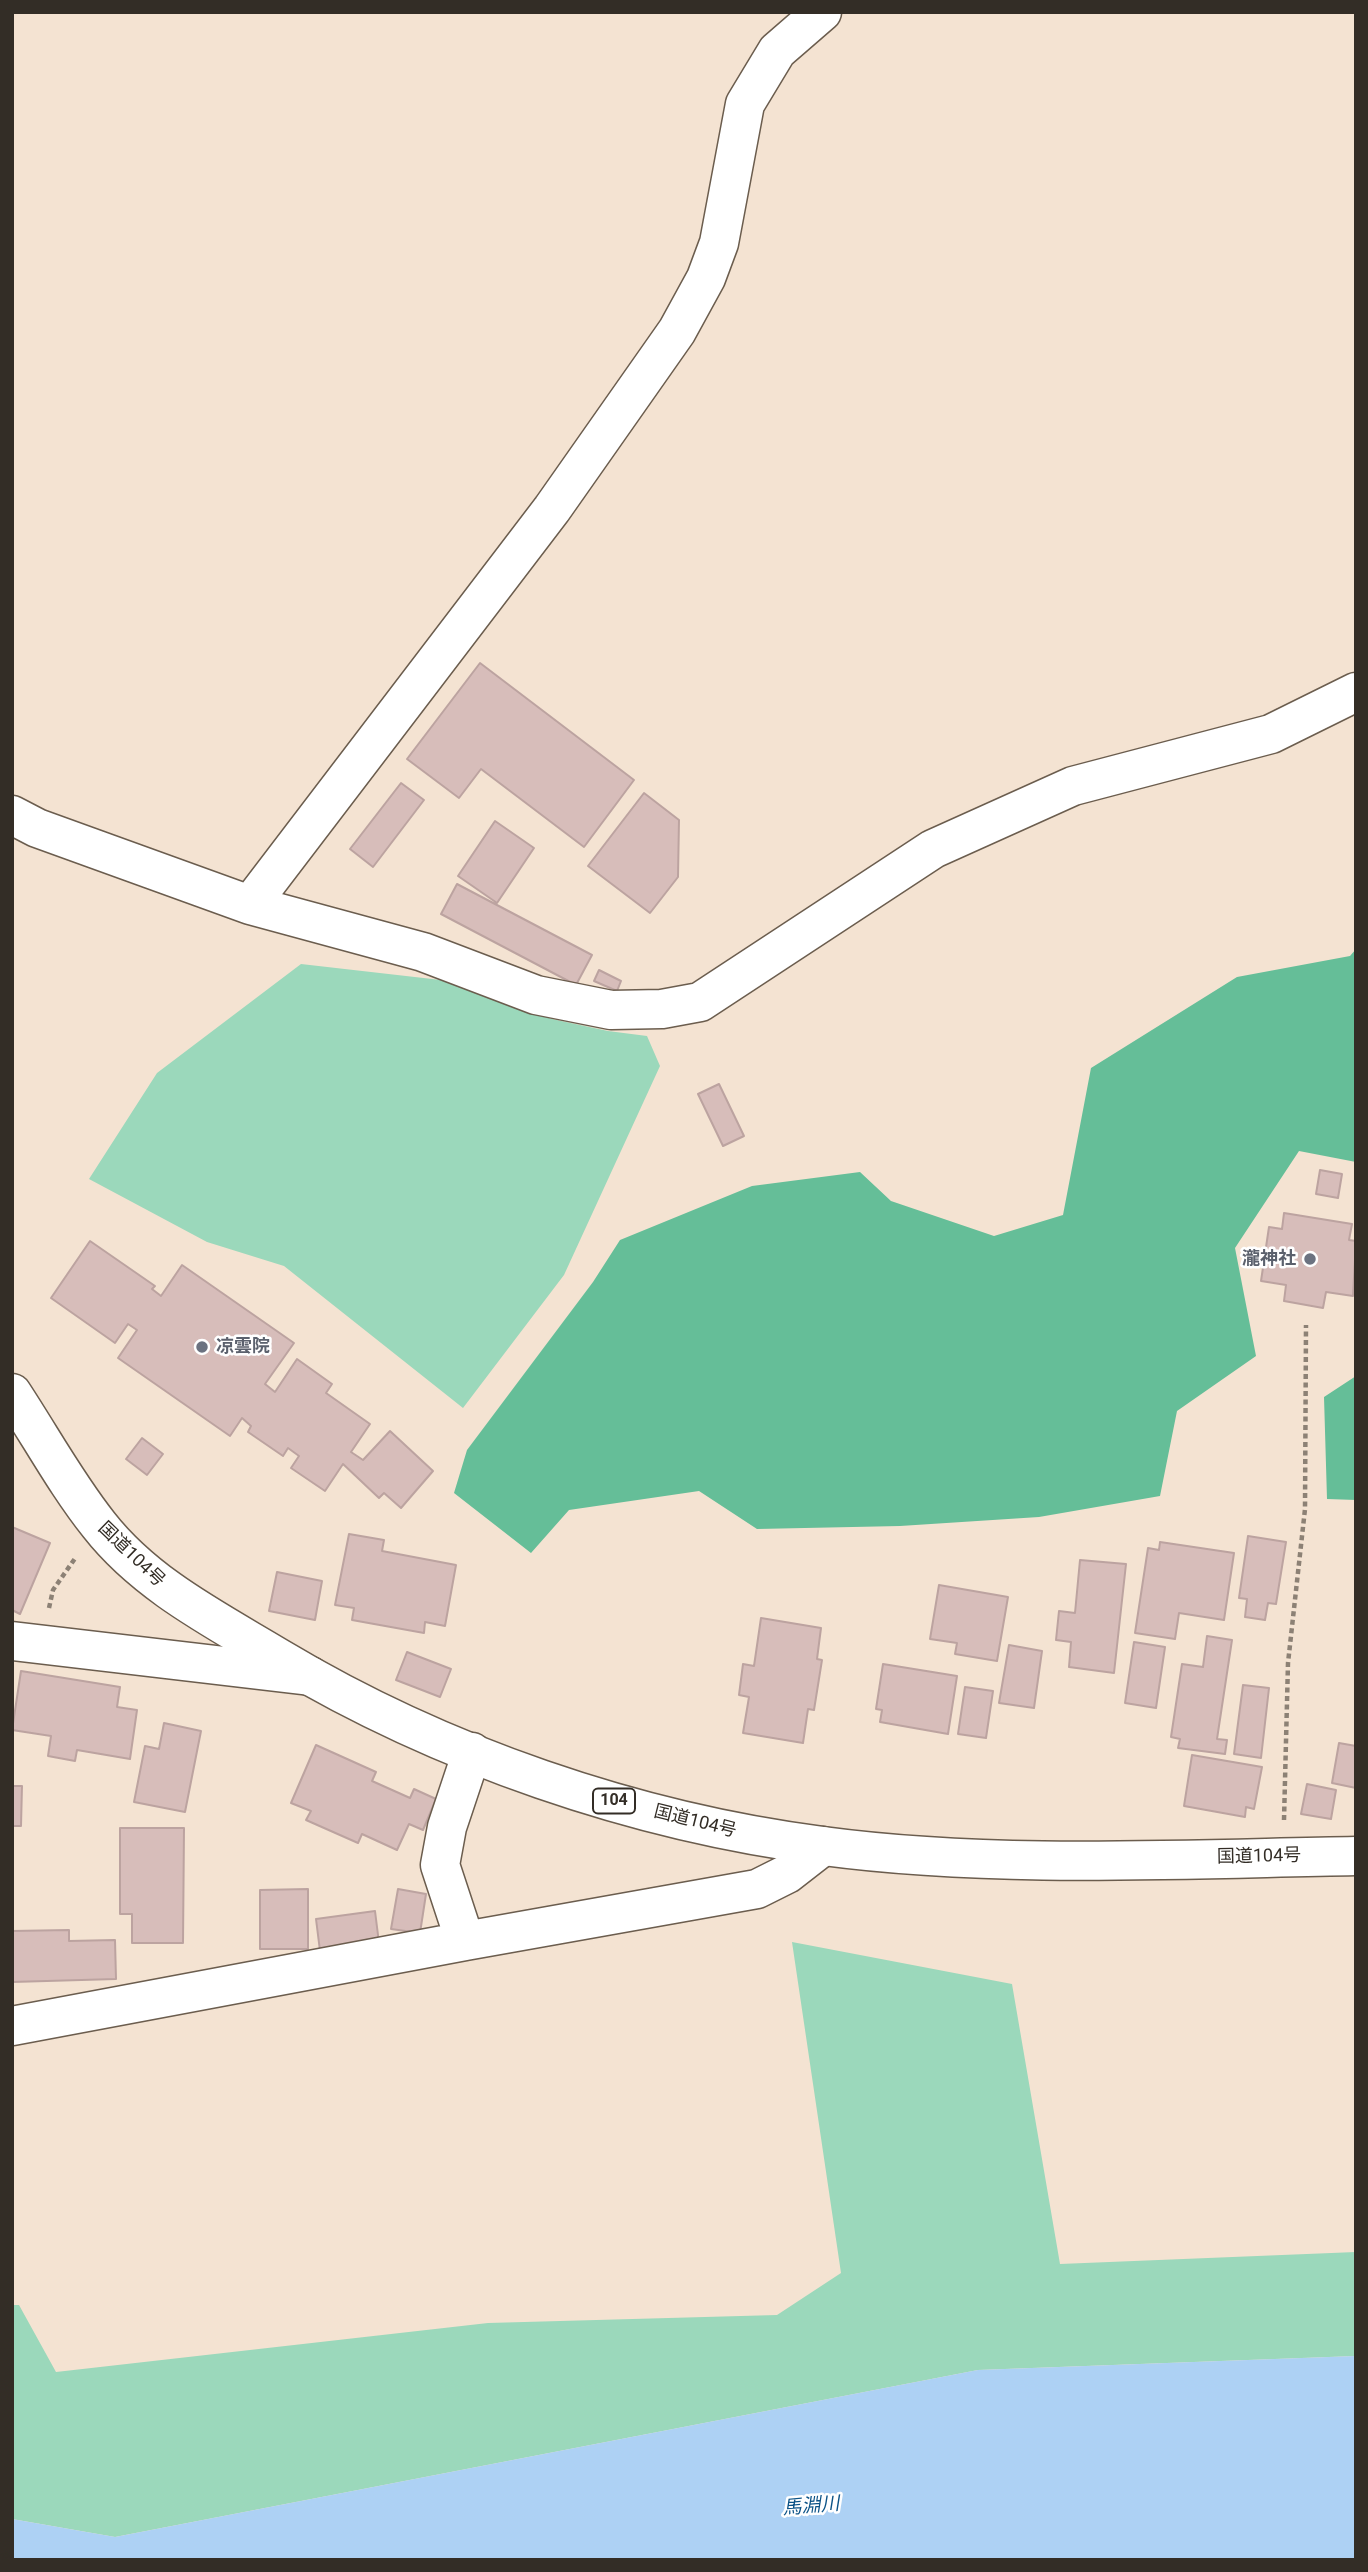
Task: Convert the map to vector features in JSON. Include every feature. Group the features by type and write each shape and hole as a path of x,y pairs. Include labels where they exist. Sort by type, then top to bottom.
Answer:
{"main road":[{"path":"250,905 552,509 677,331 706,278 719,243 745,104 777,51 822,12"},
{"path":"12,816 37,828 250,905 423,952 536,995 611,1010 662,1009 700,1002 933,849 1073,786 1270,734 1356,692"},
{"name":"国道104号","path":"12,1394 100,1527 163,1588 310,1676 404,1725 584,1793 714,1829 823,1846 903,1854 1068,1859 1356,1856"},
{"path":"12,1641 310,1676"},
{"path":"465,1941 440,1865 447,1827 472,1752"},
{"path":"12,2026 757,1889 787,1874 823,1846"}],"path":[{"path":"1284,1831 1283,1774 1289,1663 1306,1510 1306,1325"},
{"path":"54,1590 82,1548"}],"green space":[{"path":"1356,949 1356,1162 1299,1151 1235,1248 1256,1356 1177,1411 1160,1496 1039,1517 900,1526 757,1529 699,1491 569,1510 531,1553 454,1493 467,1450 593,1282 620,1240 752,1186 860,1172 891,1201 994,1236 1063,1215 1091,1068 1237,977 1350,956"},
{"path":"301,964 441,980 552,1019 647,1036 660,1066 564,1275 463,1408 284,1266 207,1242 89,1179 157,1073"},
{"path":"1356,1376 1356,1500 1327,1499 1324,1397"},
{"path":"792,1942 1012,1984 1060,2264 1356,2252 1356,2356 978,2370 115,2537 12,2519 12,2305 19,2305 56,2372 488,2323 777,2315 841,2273"}],"water":[{"name":"馬淵川","path":"1356,2356 1356,2560 12,2560 12,2519 115,2537 978,2370"}],"building":[{"path":"480,663 634,780 584,847 481,769 459,798 407,759"},
{"path":"401,783 424,800 373,867 350,849"},
{"path":"644,793 679,820 678,877 650,913 588,866"},
{"path":"495,821 534,848 497,903 458,876"},
{"path":"457,884 592,955 576,985 441,914"},
{"path":"599,970 621,981 617,991 594,981"},
{"path":"719,1084 744,1136 723,1146 698,1094"},
{"path":"1320,1170 1342,1174 1338,1198 1316,1194"},
{"name":"瀧神社","path":"1284,1213 1352,1224 1349,1240 1356,1241 1353,1296 1326,1292 1323,1308 1284,1301 1286,1285 1261,1281 1269,1227 1282,1229"},
{"path":"90,1241 155,1286 152,1289 161,1296 182,1265 294,1343 265,1384 275,1392 297,1359 332,1384 326,1393 370,1424 351,1452 363,1460 390,1431 433,1471 401,1508 384,1493 379,1498 343,1464 325,1491 291,1468 299,1456 288,1448 283,1456 248,1432 251,1426 242,1418 230,1436 118,1358 137,1330 128,1324 115,1343 51,1298"},
{"path":"142,1438 163,1454 147,1475 126,1459"},
{"path":"12,1527 50,1543 20,1614 12,1610"},
{"path":"349,1534 384,1540 382,1551 456,1565 445,1626 425,1622 424,1633 352,1620 354,1608 335,1605"},
{"path":"1248,1536 1286,1542 1276,1604 1268,1603 1265,1620 1245,1617 1247,1599 1239,1598"},
{"path":"1160,1542 1234,1553 1224,1620 1179,1613 1175,1639 1135,1633 1148,1548 1159,1550"},
{"path":"1080,1560 1126,1564 1114,1673 1069,1667 1071,1642 1056,1640 1059,1611 1075,1613"},
{"path":"277,1572 322,1581 315,1620 269,1611"},
{"path":"939,1585 1008,1597 997,1661 955,1654 957,1643 930,1639"},
{"path":"761,1618 821,1628 817,1659 822,1660 814,1710 808,1709 803,1743 743,1733 749,1697 739,1695 743,1664 754,1666"},
{"path":"1207,1636 1232,1640 1217,1739 1227,1740 1225,1754 1178,1748 1180,1739 1171,1737 1182,1664 1203,1667"},
{"path":"1134,1642 1165,1647 1156,1708 1125,1703"},
{"path":"1009,1645 1042,1651 1034,1708 999,1703"},
{"path":"407,1652 451,1669 440,1697 396,1680"},
{"path":"883,1664 957,1676 948,1734 880,1722 882,1710 876,1709"},
{"path":"21,1671 120,1687 117,1707 137,1710 130,1759 77,1750 75,1761 48,1756 51,1736 12,1730"},
{"path":"1243,1685 1269,1688 1261,1758 1234,1754"},
{"path":"965,1687 993,1691 986,1738 958,1734"},
{"path":"164,1723 201,1731 185,1812 134,1802 145,1746 159,1749"},
{"path":"1339,1743 1356,1746 1356,1788 1332,1783"},
{"path":"316,1745 376,1772 372,1781 410,1798 414,1789 436,1799 423,1830 409,1824 397,1850 362,1834 358,1843 306,1820 311,1811 291,1803"},
{"path":"1192,1755 1262,1767 1254,1809 1246,1807 1245,1817 1184,1806"},
{"path":"1307,1784 1336,1790 1331,1819 1301,1814"},
{"path":"12,1786 22,1786 21,1826 12,1826"},
{"path":"120,1828 184,1828 183,1943 132,1943 132,1914 120,1914"},
{"path":"308,1889 308,1949 260,1949 260,1890"},
{"path":"398,1889 426,1894 420,1933 391,1929"},
{"path":"375,1911 379,1943 320,1951 316,1919"},
{"path":"69,1930 69,1941 115,1940 116,1979 12,1982 12,1931"}],"place":[{"name":"瀧神社","path":"1310,1259"},
{"name":"凉雲院","path":"202,1347"}]}
